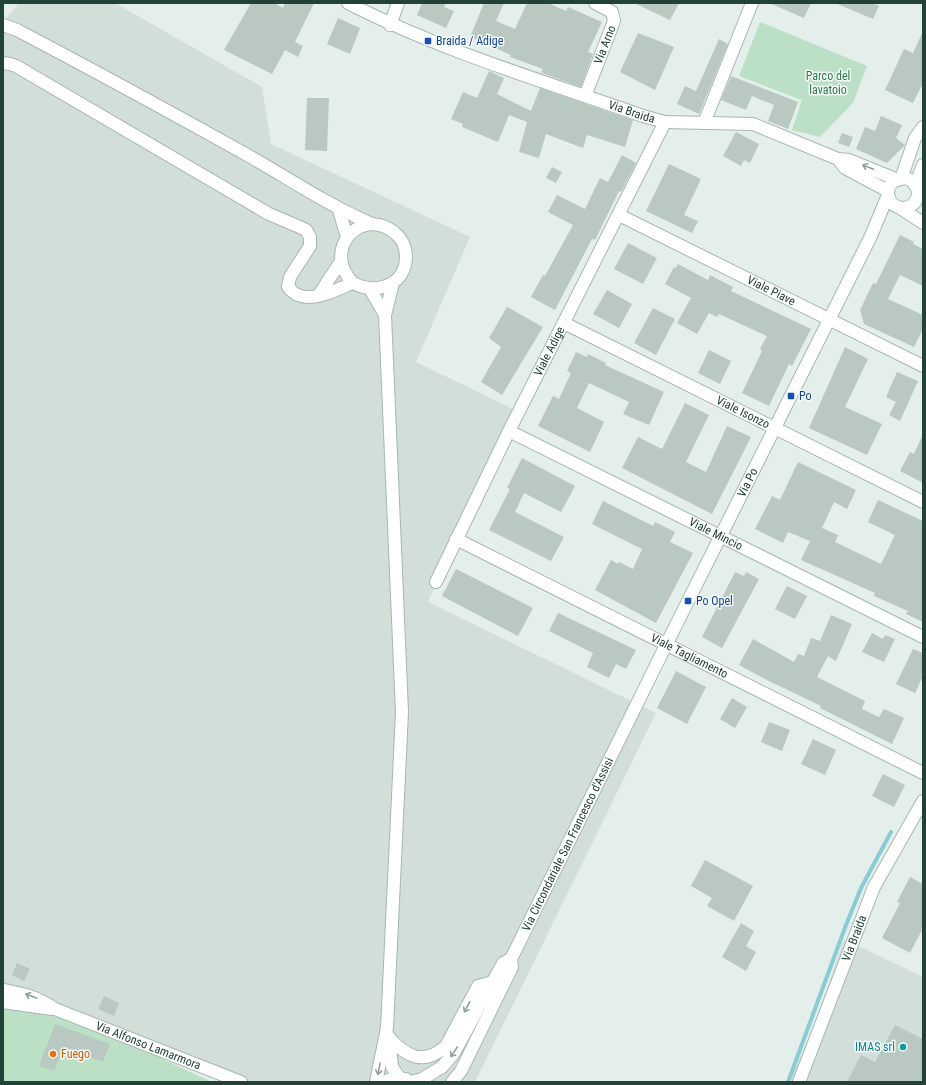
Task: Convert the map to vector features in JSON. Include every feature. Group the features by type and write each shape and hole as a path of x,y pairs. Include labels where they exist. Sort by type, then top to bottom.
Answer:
{"street":[{"name":"Via Braida","path":"348,3 390,25 428,41 665,122 753,124 838,159 849,160 899,179 909,180 918,196"},
{"path":"390,25 398,3"},
{"name":"Via Arno","path":"586,96 613,28 614,21 612,12 594,3"},
{"path":"704,123 752,3"},
{"path":"3,25 17,30 108,77 339,210 372,224"},
{"path":"3,63 16,66 269,214 306,230 310,238 310,246 290,277 288,287 297,295 308,298 318,296 353,283"},
{"name":"Viale Adige","path":"436,582 509,431 665,122"},
{"path":"888,193 891,184 899,179 915,138 923,127"},
{"name":"Via Braida","path":"838,159 845,168 888,193 889,199 898,207"},
{"path":"898,207 909,207 918,196 923,165"},
{"name":"Via Po","path":"624,730 871,236 888,193"},
{"path":"898,207 923,223"},
{"name":"Via Po","path":"871,236 898,207"},
{"path":"339,210 347,238"},
{"name":"Viale Piave","path":"619,215 923,366"},
{"path":"372,224 382,225 399,237 404,246 406,256 405,266 393,283 386,287 370,289 353,283 345,273 341,261 343,245 347,238 362,226 372,224"},
{"path":"318,296 341,261"},
{"path":"393,283 386,316 402,712 388,1033 392,1067 400,1078"},
{"path":"370,289 386,316"},
{"name":"Viale Isonzo","path":"564,323 923,502"},
{"name":"Viale Mincio","path":"509,431 923,637"},
{"name":"Viale Tagliamento","path":"456,539 923,773"},
{"name":"Via Circondariale San Francesco d'Assisi","path":"452,1082 461,1071 509,974 512,967 511,959 624,730"},
{"name":"Via Braida","path":"799,1082 874,887 923,801"},
{"name":"Via Circondariale San Francesco d'Assisi","path":"384,1082 400,1078 415,1082 422,1080 442,1067 454,1053 503,963 511,959"},
{"path":"388,1033 400,1049 413,1056 424,1058 438,1053 446,1046 478,986 493,982"},
{"name":"Via Alfonso Lamarmora","path":"3,990 26,994 39,999 55,1009 241,1082"},
{"name":"Via Alfonso Lamarmora","path":"3,1002 55,1009"},
{"path":"376,1082 388,1033"}],"shaded area":[{"path":"19,3 115,3 262,87 271,144 470,237 416,362 517,411 428,602 656,713 475,1082 243,1082 3,995 3,22"},
{"path":"844,939 923,977 923,1082 789,1082 818,1017"}],"green space":[{"name":"Parco del lavatoio","path":"760,22 867,66 853,103 820,137 792,130 802,100 739,76"},
{"path":"3,995 46,1005 212,1082 3,1082"}],"building":[{"path":"251,3 274,3 283,8 285,3 314,3 295,42 303,46 298,57 285,50 272,74 224,50"},
{"path":"422,3 446,3 444,7 454,11 446,28 417,15"},
{"path":"484,3 504,3 496,21 515,29 527,3 548,3 566,11 568,7 602,22 588,52 593,54 581,87 545,74 541,72 543,69 510,57 511,55 470,37"},
{"path":"634,3 679,3 670,20"},
{"path":"769,3 811,3 804,18"},
{"path":"835,3 872,3 879,6 873,19"},
{"path":"338,18 360,28 350,54 327,44"},
{"path":"923,31 923,83 913,103 885,90 904,49 913,53"},
{"path":"638,33 674,47 655,90 620,72"},
{"path":"719,39 728,44 699,114 677,104 685,86 696,91"},
{"path":"489,71 504,78 497,94 531,111 540,88 633,120 625,147 587,135 583,148 546,134 539,158 519,152 527,122 509,115 498,142 462,127 463,124 451,119 463,92 477,98"},
{"path":"731,76 798,102 788,129 768,121 774,105 752,96 746,110 721,100"},
{"path":"307,98 329,98 327,151 305,150"},
{"path":"881,116 902,125 896,138 905,145 887,163 856,149 865,127 875,131"},
{"path":"736,132 759,144 750,163 744,160 741,166 723,156"},
{"path":"842,133 853,137 849,147 838,143"},
{"path":"622,155 636,163 621,192 619,191 595,240 592,239 555,310 531,297 543,275 545,276 573,225 548,212 557,195 585,209 600,178 608,182"},
{"path":"669,164 701,179 684,215 698,221 692,233 646,211"},
{"path":"552,167 562,172 556,183 546,178"},
{"path":"900,235 914,242 913,244 923,249 923,286 900,275 888,299 923,315 923,329 914,347 864,324 860,310 873,283 876,284"},
{"path":"628,243 657,258 643,284 614,269"},
{"path":"678,264 708,280 710,275 733,287 731,291 811,329 792,366 789,364 769,406 742,393 762,351 760,349 767,336 719,314 717,317 709,313 697,334 677,323 691,298 665,284 674,267 676,268"},
{"path":"607,290 632,304 619,328 593,314"},
{"path":"507,307 543,327 502,395 481,382 501,347 489,338"},
{"path":"653,308 675,319 656,355 634,343"},
{"path":"845,347 868,359 845,407 882,424 867,455 809,428"},
{"path":"709,350 731,361 720,384 698,373"},
{"path":"576,352 587,357 588,354 606,363 605,365 664,392 649,425 623,414 629,402 589,383 577,408 604,422 590,452 538,426 553,396 559,399 571,373 567,371"},
{"path":"897,372 918,381 900,421 889,415 896,402 886,397"},
{"path":"685,403 709,415 686,462 706,472 727,426 751,437 712,514 622,468 638,437 662,449"},
{"path":"923,434 923,483 900,471 910,452 914,454"},
{"path":"522,458 575,486 561,512 524,493 515,512 564,537 551,561 489,530 510,489 507,488"},
{"path":"798,462 856,490 847,509 834,502 822,528 838,535 835,542 881,564 895,535 868,522 878,500 923,521 923,622 906,614 908,611 874,596 875,593 801,560 810,541 788,532 783,543 755,529 772,496 780,500"},
{"path":"603,501 653,526 655,522 675,532 670,542 693,553 656,623 595,590 611,560 633,569 642,549 592,524"},
{"path":"456,569 533,608 518,636 442,596"},
{"path":"735,572 744,576 746,572 759,579 722,648 702,637"},
{"path":"787,586 807,596 795,619 775,609"},
{"path":"558,613 636,650 626,669 616,664 609,678 587,667 593,653 549,631"},
{"path":"831,615 852,624 836,661 828,656 817,677 865,701 862,709 879,717 884,709 904,718 892,744 739,665 753,639 794,662 798,654 804,656 811,638 820,641"},
{"path":"872,633 883,639 885,635 895,639 884,662 862,652"},
{"path":"913,649 923,653 923,676 915,693 896,684"},
{"path":"676,671 706,687 687,724 657,708"},
{"path":"732,698 747,707 735,728 720,719"},
{"path":"769,722 790,730 782,751 761,742"},
{"path":"813,739 836,750 825,775 801,764"},
{"path":"883,774 905,785 894,807 872,796"},
{"path":"705,860 753,886 734,921 707,906 712,898 691,886"},
{"path":"910,877 923,884 923,928 910,953 882,938 900,903 897,902"},
{"path":"741,923 754,931 746,946 756,952 746,971 722,957"},
{"path":"17,963 30,969 24,981 12,975"},
{"path":"104,996 119,1003 114,1016 98,1009"},
{"path":"55,1024 110,1044 103,1062 64,1047 54,1071 39,1066"},
{"path":"895,1025 923,1039 923,1082 847,1082 861,1055 875,1062"}],"waterway":[{"path":"788,1082 861,888 891,832"}],"place":[{"name":"Braida / Adige","path":"428,41"},
{"name":"Po","path":"791,396"},
{"name":"Po Opel","path":"688,601"},
{"name":"IMAS srl","path":"903,1047"},
{"name":"Fuego","path":"53,1054"}]}
